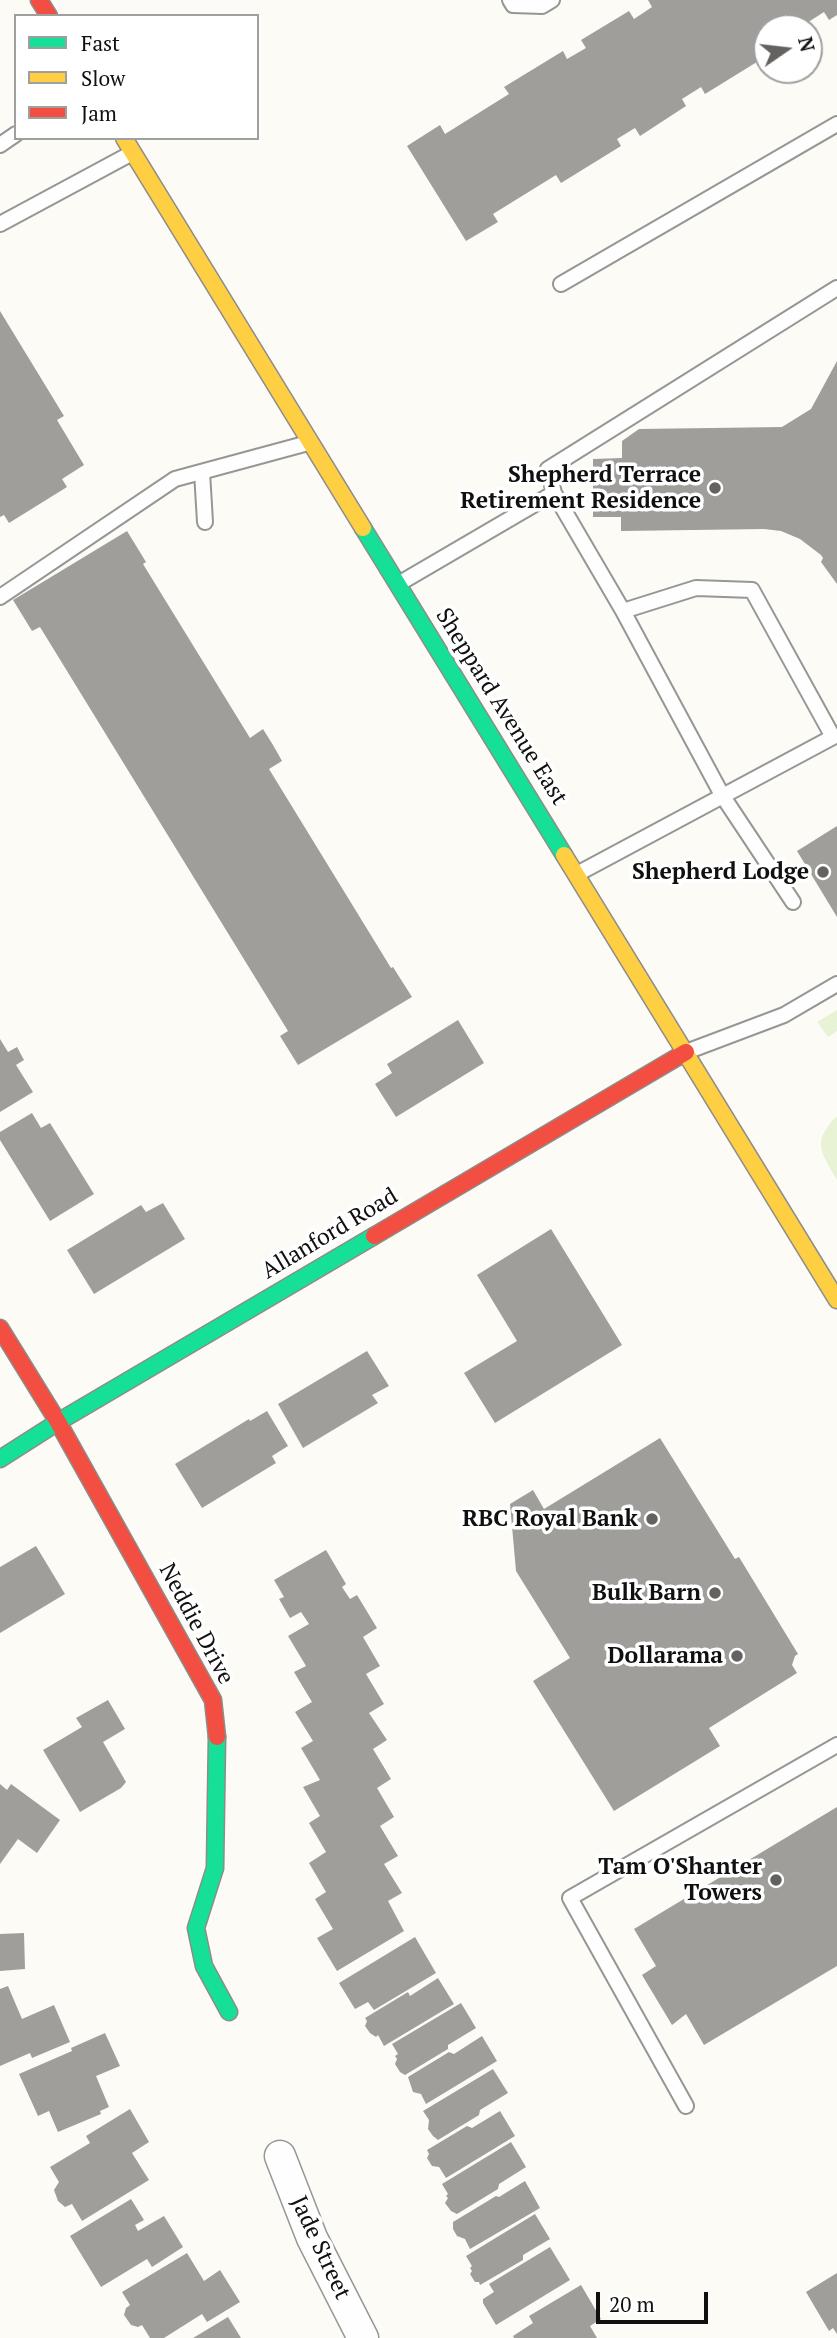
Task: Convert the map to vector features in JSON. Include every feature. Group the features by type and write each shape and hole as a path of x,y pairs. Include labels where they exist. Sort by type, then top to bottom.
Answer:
{"street":[{"name":"Sheppard Avenue East","path":"125,140 837,1300"},
{"name":"Allanford Road","path":"0,1459 58,1422 686,1052"},
{"name":"Neddie Drive","path":"0,1328 58,1422 213,1700 218,1750 215,1868 196,1928 204,1966 229,2012"},
{"name":"Jade Street","path":"280,2157 312,2238 363,2338"}],"lane":[{"path":"510,0 513,5 542,6 552,0"},
{"path":"561,284 837,124"},
{"path":"0,225 133,153"},
{"path":"793,902 722,795 623,611 554,493 548,469 837,288"},
{"path":"0,597 175,479 311,442"},
{"path":"202,472 205,522"},
{"path":"398,584 554,493"},
{"path":"577,874 833,737 752,590 696,588 623,611"},
{"path":"686,1052 784,1015 837,984"},
{"path":"686,2106 570,1898 837,1745"}],"green space":[{"path":"837,1010 837,1031 828,1037 817,1022"},
{"path":"837,1116 837,1180 823,1154 821,1140"}],"building":[{"path":"648,0 837,0 837,15 829,20 824,12 753,14 753,64 705,94 701,87 682,99 686,106 640,136 635,128 617,139 621,146 561,183 556,175 493,214 498,222 466,241 407,146 440,125 445,134 509,94 504,87 563,51 567,59 586,48 581,40 629,11 634,19 652,7"},
{"path":"0,311 64,416 57,420 84,465 62,479 67,487 9,523 4,515 0,517"},
{"name":"Shepherd Terrace Retirement Residence","path":"837,361 837,584 821,562 821,555 800,539 781,531 621,531 621,517 593,517 593,459 622,458 622,441 639,429 782,427 811,409"},
{"path":"127,531 146,562 143,564 250,738 263,729 273,745 282,761 269,769 391,968 393,967 412,997 298,1065 280,1036 288,1031 40,627 32,631 13,600"},
{"name":"Shepherd Lodge","path":"837,826 837,917 797,851"},
{"path":"458,1020 484,1063 396,1117 375,1084 392,1073 387,1064"},
{"path":"0,1039 8,1052 17,1047 24,1060 16,1065 33,1092 0,1112"},
{"path":"32,1113 41,1128 50,1123 94,1194 50,1221 0,1140 0,1132"},
{"path":"163,1203 185,1239 94,1294 67,1250 141,1205 146,1212"},
{"path":"551,1229 622,1345 495,1423 464,1373 517,1341 477,1275"},
{"path":"367,1351 389,1386 372,1395 378,1403 303,1448 278,1404"},
{"path":"267,1411 288,1446 272,1456 276,1463 202,1508 175,1464"},
{"path":"660,1438 735,1559 739,1557 798,1654 792,1665 797,1673 709,1728 720,1746 614,1811 533,1681 570,1658 516,1571 510,1504 533,1490 544,1509"},
{"path":"36,1546 65,1594 0,1633 0,1567"},
{"path":"326,1550 346,1584 342,1587 350,1599 357,1595 377,1628 363,1637 380,1666 366,1674 384,1704 369,1713 387,1740 373,1749 391,1779 377,1788 394,1817 380,1826 398,1856 384,1864 402,1893 388,1901 404,1931 337,1971 317,1938 333,1929 315,1899 326,1892 309,1863 326,1852 309,1823 320,1816 303,1787 320,1780 301,1748 313,1741 295,1712 312,1702 294,1672 306,1666 288,1636 309,1624 301,1612 290,1618 279,1599 284,1597 274,1580"},
{"path":"108,1700 125,1729 103,1742 126,1782 121,1788 80,1812 43,1750 82,1727 76,1718"},
{"path":"0,1784 7,1790 11,1784 60,1820 37,1853 18,1839 0,1864"},
{"name":"Tam O'Shanter Towers","path":"837,1807 837,1966 704,2045 686,2014 672,2025 642,1975 656,1966 634,1929"},
{"path":"24,1933 25,1969 0,1971 0,1934"},
{"path":"415,1937 436,1973 374,2010 368,2002 355,2009 339,1983"},
{"path":"438,1978 454,2004 384,2046 378,2035 376,2037 370,2033 365,2026 365,2018 408,1992 410,1996"},
{"path":"8,1986 22,2019 54,2005 70,2042 32,2058 30,2053 0,2066 0,1989"},
{"path":"461,2003 476,2028 405,2075 400,2072 395,2064 395,2056 398,2054 392,2044"},
{"path":"105,2033 120,2066 96,2076 109,2107 100,2111 101,2114 58,2132 49,2111 38,2116 19,2074"},
{"path":"482,2036 497,2061 426,2104 421,2094 413,2092 408,2077 449,2052 454,2054"},
{"path":"493,2069 508,2093 438,2140 433,2136 428,2129 429,2120 423,2111"},
{"path":"130,2109 149,2142 132,2153 149,2180 82,2221 72,2204 65,2207 58,2201 54,2190 59,2182 50,2167 90,2143 86,2136"},
{"path":"500,2111 515,2136 446,2178 439,2167 432,2166 427,2158 427,2150 467,2126 472,2128"},
{"path":"511,2142 526,2167 499,2184 498,2189 457,2214 451,2211 445,2203 448,2194 442,2184"},
{"path":"525,2181 540,2208 470,2249 465,2239 457,2236 453,2222"},
{"path":"131,2199 144,2220 135,2225 138,2231 164,2216 183,2247 152,2267 147,2259 101,2287 70,2236"},
{"path":"535,2214 550,2239 523,2255 523,2260 480,2285 475,2282 470,2274 472,2266 466,2256"},
{"path":"550,2247 570,2280 496,2325 483,2303 483,2299 494,2292 489,2284"},
{"path":"187,2253 204,2281 220,2270 240,2302 207,2322 202,2314 164,2338 150,2338 142,2325 131,2325 124,2315 130,2305 122,2292"},
{"path":"837,2273 837,2334 833,2328 829,2331 806,2292"},
{"path":"581,2285 601,2319 590,2326 597,2338 514,2338 513,2336 533,2323 529,2316"},
{"path":"228,2317 241,2338 193,2338"}],"traffic: fast":[{"path":"363,528 564,855"},
{"path":"0,1459 374,1236"},
{"path":"217,1737 215,1868 196,1928 204,1966 229,2012"}],"traffic: slow":[{"path":"125,140 363,528"},
{"path":"564,855 837,1300"}],"traffic: jam":[{"path":"39,0 48,14"},
{"path":"374,1236 686,1052"},
{"path":"0,1328 58,1422 213,1700 217,1737"}],"place":[{"name":"Shepherd Terrace Retirement Residence","path":"715,488"},
{"name":"Shepherd Lodge","path":"823,872"},
{"name":"RBC Royal Bank","path":"652,1519"},
{"name":"Bulk Barn","path":"715,1593"},
{"name":"Dollarama","path":"737,1656"},
{"name":"Tam O'Shanter Towers","path":"776,1880"}]}
